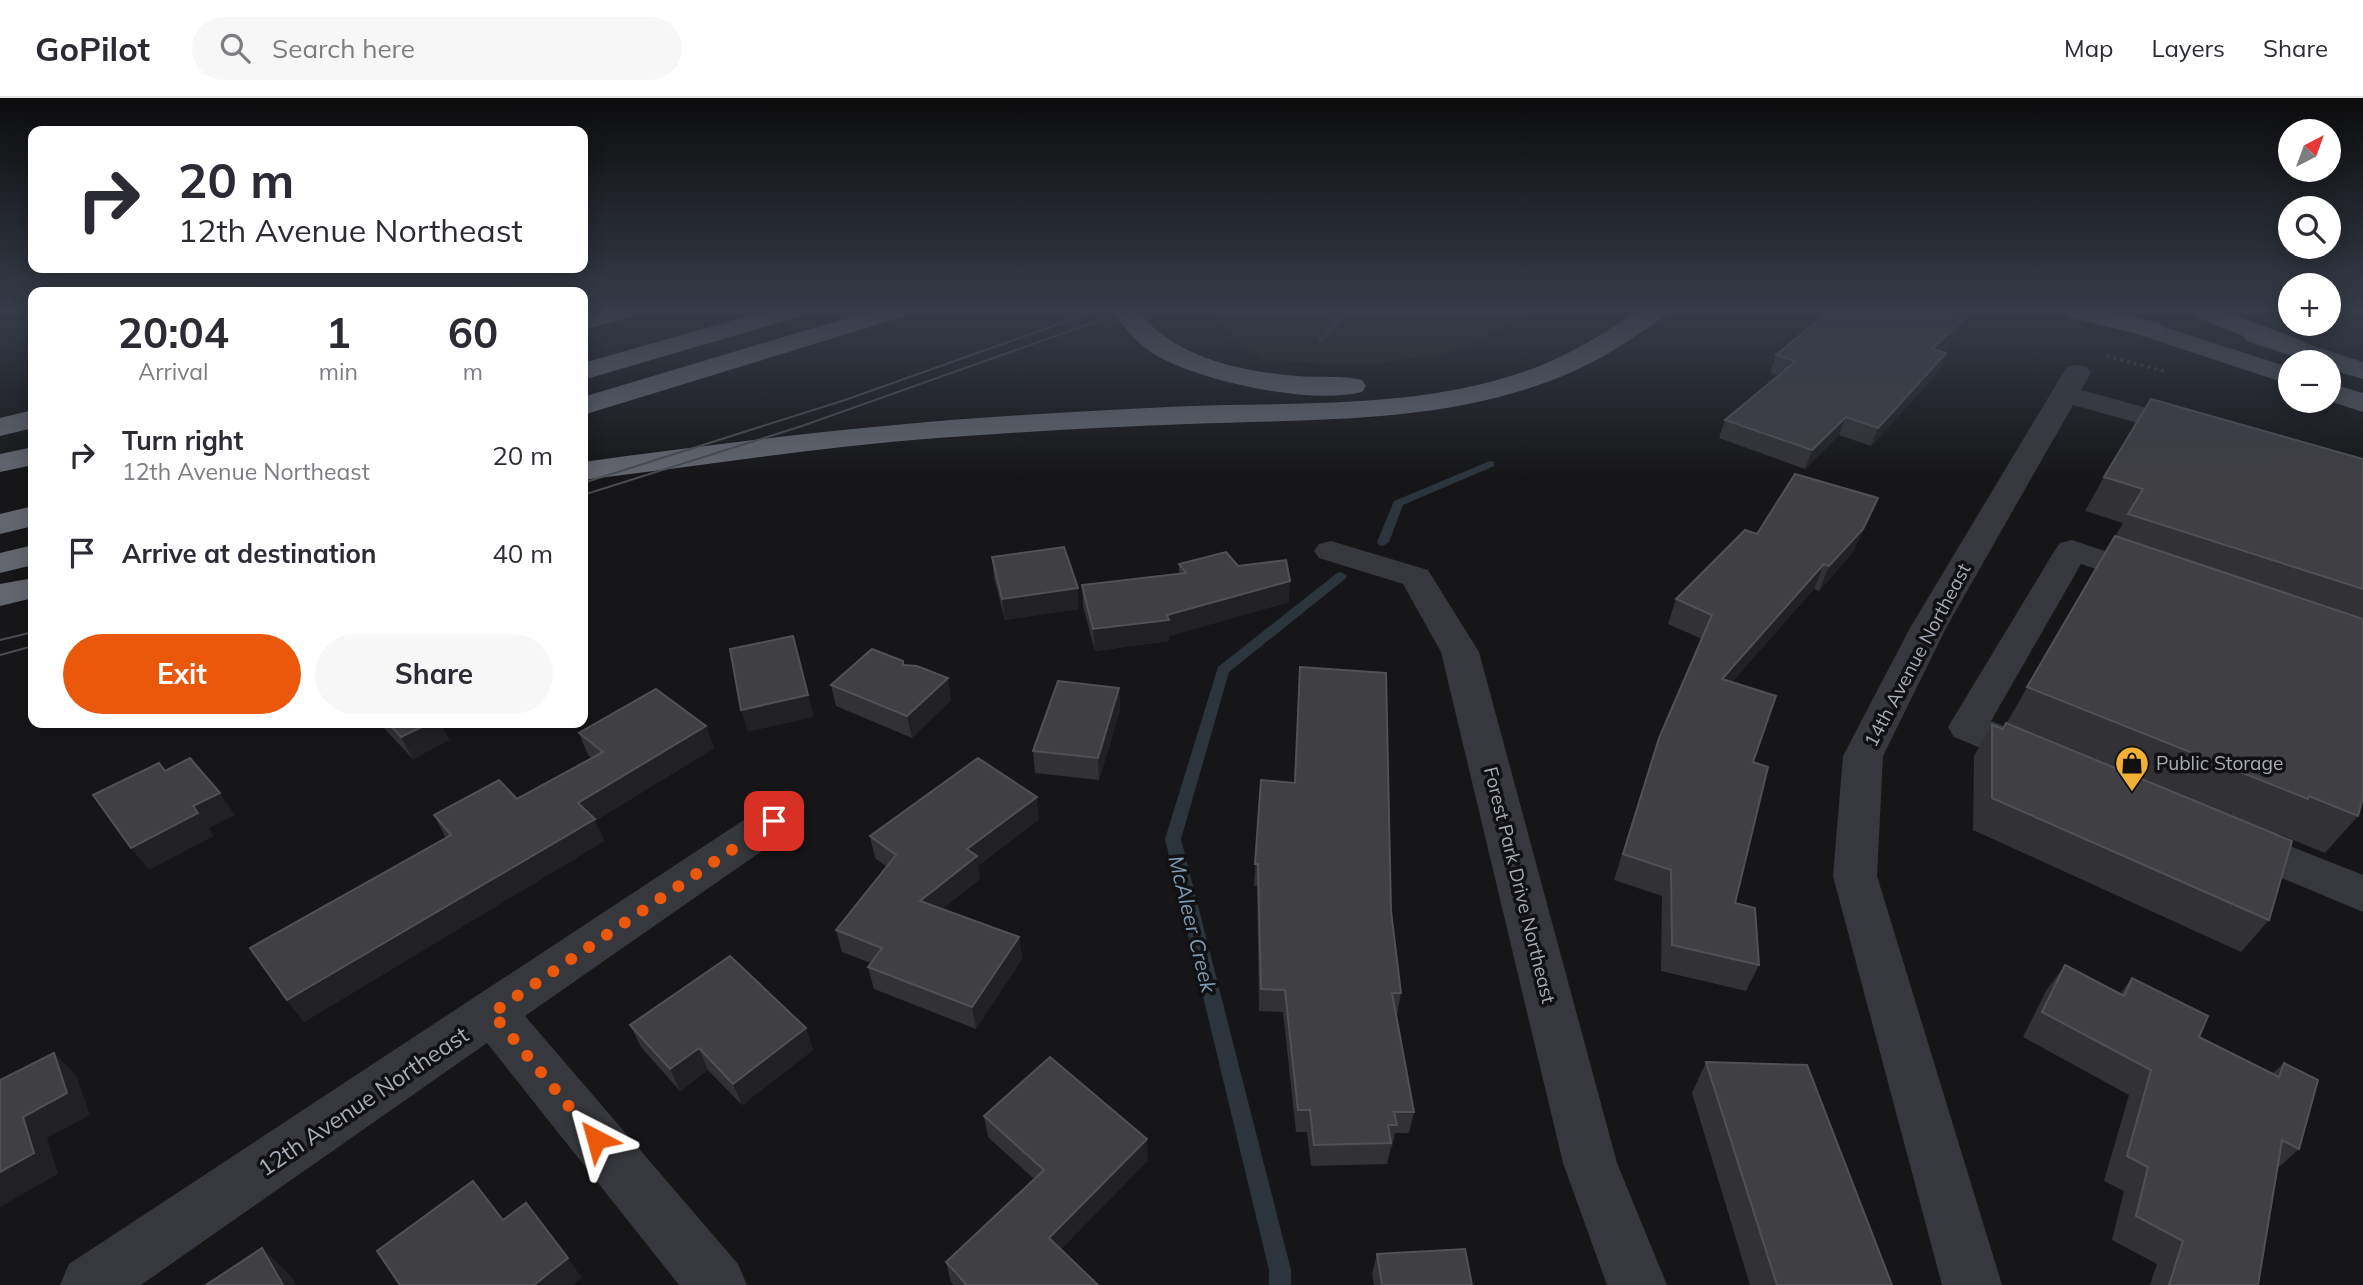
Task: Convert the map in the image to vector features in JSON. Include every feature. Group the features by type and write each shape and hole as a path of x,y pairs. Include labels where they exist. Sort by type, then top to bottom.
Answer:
{"highway":[{"path":"588,404 710,367"},
{"path":"1213,367 1272,382 1343,387 1430,382 1501,367"},
{"path":"588,470 762,447 983,426 1368,410 1455,401 1519,382 1555,367"},
{"path":"0,427 28,421"},
{"path":"0,463 28,457"},
{"path":"0,524 28,517"},
{"path":"0,564 28,556"},
{"path":"0,595 28,589"}],"main road":[{"path":"2341,379 2363,387"},
{"path":"2341,395 2363,403"}],"street":[{"name":"14th Avenue Northeast","path":"1972,1285 1855,876 1863,756 1928,628 2072,384 2224,438"},
{"path":"2070,770 1968,727 2072,550 2178,586"},
{"name":"Forest Park Drive Northeast","path":"1331,551 1416,577 1460,652 1590,1163 1637,1285"},
{"name":"12th Avenue Northeast","path":"90,1285 774,821"},
{"path":"2210,830 2363,894"},
{"path":"492,1013 717,1285"}],"building":[{"path":"1788,367 1933,367 1878,428 1846,417 1812,450 1725,420"},
{"path":"2151,399 2363,459 2363,589 2128,514 2143,489 2104,477"},
{"path":"1795,474 1878,498 1863,529 1829,566 1824,564 1722,679 1776,696 1753,762 1768,767 1735,903 1755,908 1759,965 1672,945 1671,870 1623,854 1659,738 1712,615 1676,599 1745,530 1757,534"},
{"path":"2115,536 2363,619 2363,797 2358,816 2309,796 2308,799 2027,687"},
{"path":"1064,547 1078,588 1002,599 992,557"},
{"path":"1226,552 1238,566 1286,560 1290,581 1167,615 1169,620 1093,629 1082,585 1186,573 1179,564"},
{"path":"793,636 808,695 741,710 730,649"},
{"path":"872,649 903,661 903,665 917,666 948,678 907,716 831,685"},
{"path":"1300,667 1386,673 1391,911 1401,993 1392,993 1414,1112 1394,1112 1397,1125 1388,1125 1391,1143 1314,1145 1310,1110 1298,1110 1285,990 1261,989 1258,864 1255,864 1261,780 1295,783"},
{"path":"1058,681 1119,688 1098,758 1033,751"},
{"path":"656,689 706,726 578,803 595,819 287,1000 250,948 451,835 434,815 499,780 517,799 603,752 579,733"},
{"path":"2006,723 2292,841 2269,920 1992,798 1992,725 2003,729"},
{"path":"393,728 420,728 401,737"},
{"path":"190,758 220,793 193,806 198,813 131,848 93,795 159,763 165,771"},
{"path":"978,758 1037,797 967,849 977,856 920,901 1019,937 972,1007 868,967 882,948 836,930 896,855 870,836"},
{"path":"730,956 806,1028 733,1084 699,1048 670,1069 630,1025"},
{"path":"2065,965 2124,996 2132,978 2208,1016 2199,1037 2279,1077 2284,1063 2318,1080 2299,1149 2282,1140 2258,1285 2169,1285 2183,1241 2136,1216 2148,1167 2127,1156 2151,1070 2042,1012"},
{"path":"54,1053 67,1093 23,1117 34,1153 0,1172 0,1080"},
{"path":"1050,1057 1147,1139 1049,1238 1098,1285 965,1285 946,1262 1044,1170 984,1116"},
{"path":"1706,1062 1807,1065 1892,1285 1777,1285"},
{"path":"473,1181 503,1220 526,1203 568,1258 534,1285 400,1285 377,1251"},
{"path":"262,1248 283,1285 206,1285"},
{"path":"1465,1249 1472,1285 1382,1285 1377,1254"}],"waterway":[{"name":"McAleer Creek","path":"1383,542 1398,503 1490,464"},
{"name":"McAleer Creek","path":"1280,1285 1280,1270 1173,839 1223,670 1341,576"}],"tram line":[{"path":"588,481 845,400 937,367"},
{"path":"588,493 802,426 967,367"},
{"path":"0,640 28,633"},
{"path":"0,655 28,647"}],"place":[{"name":"Public Storage","path":"2132,793"}],"route":[{"path":"596,1139 492,1013 774,821"}]}
